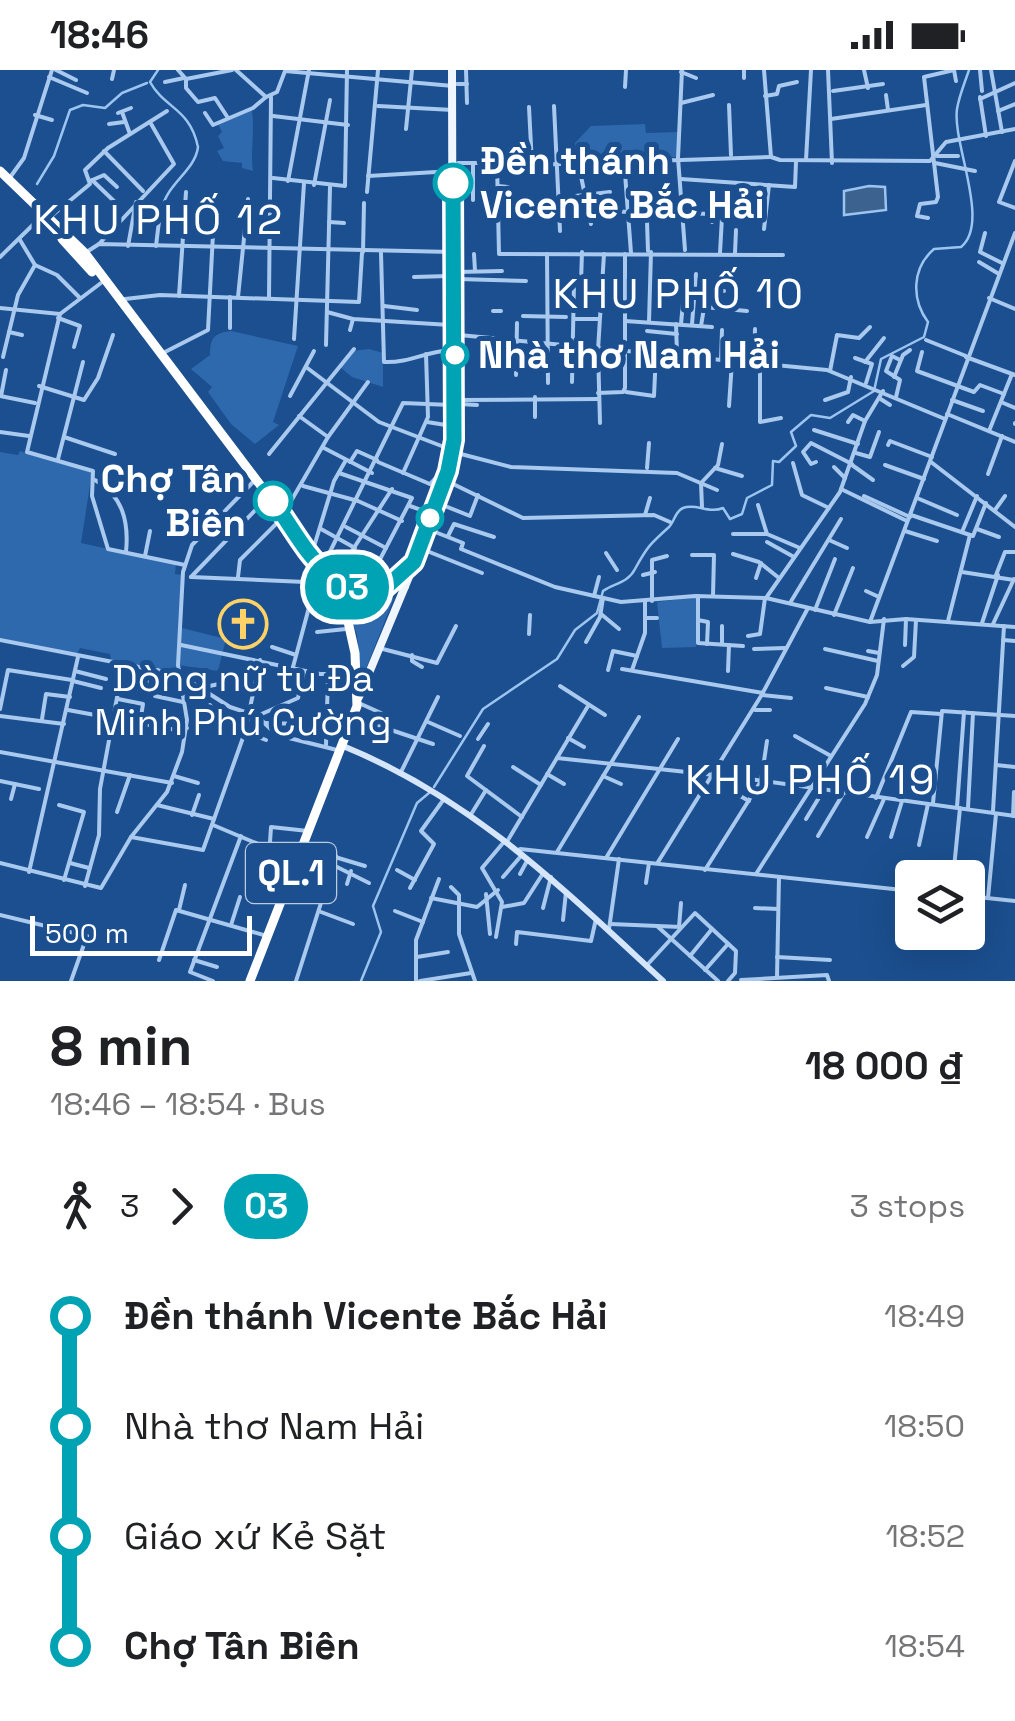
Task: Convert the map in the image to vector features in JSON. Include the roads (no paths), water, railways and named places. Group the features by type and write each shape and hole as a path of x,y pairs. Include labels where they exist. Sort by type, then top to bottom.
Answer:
{"highway":[{"name":"QL.1","path":"3,176 102,283 333,580 350,629 357,702 250,981"},
{"name":"QL.1","path":"45,218 85,253 163,360"},
{"name":"QL.1","path":"226,444 282,517"}],"main road":[{"path":"383,590 415,561 422,549 455,452 455,78"},
{"path":"455,78 457,276"},
{"path":"357,702 445,486 455,452 457,330"},
{"path":"333,580 361,590 405,586"},
{"path":"356,672 368,676"},
{"path":"338,748 400,774 507,840 609,927 663,981"}],"street":[{"path":"3,176 24,158 34,115 54,70 76,80"},
{"path":"112,79 114,70"},
{"path":"178,70 198,102 215,98 228,119"},
{"path":"166,82 234,70 269,97 269,298"},
{"path":"366,192 378,70"},
{"path":"406,130 412,70"},
{"path":"206,112 213,125 228,119 269,97 279,88 283,72 347,73 412,86 455,78 466,70"},
{"path":"625,87 626,70"},
{"path":"744,70 744,78"},
{"path":"764,70 771,157"},
{"path":"806,162 811,70"},
{"path":"828,70 832,163"},
{"path":"864,70 868,88"},
{"path":"928,218 918,217 917,208 937,200 924,77 954,70 956,81"},
{"path":"984,70 1002,132"},
{"path":"984,70 981,96 986,136"},
{"path":"685,252 678,158 681,71 696,78"},
{"path":"288,180 310,72"},
{"path":"271,178 345,186 347,73"},
{"path":"49,78 87,93"},
{"path":"455,78 467,103"},
{"path":"765,96 777,94 779,86 798,82"},
{"path":"981,96 1015,83"},
{"path":"831,91 882,84"},
{"path":"681,102 713,95"},
{"path":"886,95 889,112"},
{"path":"314,185 330,100"},
{"path":"998,111 1015,104"},
{"path":"729,105 731,155"},
{"path":"831,119 926,105"},
{"path":"376,106 453,110"},
{"path":"554,106 560,231"},
{"path":"529,107 532,165"},
{"path":"130,134 120,113 131,108"},
{"path":"116,203 84,170 104,151 167,111"},
{"path":"34,115 52,120"},
{"path":"272,116 348,125"},
{"path":"109,124 124,122"},
{"path":"85,253 174,164 150,122"},
{"path":"935,160 944,143 1015,129"},
{"path":"104,151 144,192"},
{"path":"368,176 473,163 532,165 731,155 832,163 958,156"},
{"path":"624,160 630,212 624,392"},
{"path":"935,160 975,171"},
{"path":"1015,161 999,202 1015,208"},
{"path":"578,162 591,224"},
{"path":"681,179 795,187 796,162"},
{"path":"473,163 473,200"},
{"path":"385,165 386,176"},
{"path":"498,166 499,254 783,255"},
{"path":"0,258 91,181 104,175 117,187"},
{"path":"294,340 304,183"},
{"path":"764,229 769,185"},
{"path":"498,186 508,187 508,200"},
{"path":"326,346 330,187"},
{"path":"179,296 186,192"},
{"path":"558,198 610,192"},
{"path":"163,360 208,331 216,196"},
{"path":"238,298 248,199"},
{"path":"128,246 136,202"},
{"path":"122,301 134,295 357,302 364,203"},
{"path":"156,247 159,221 168,211"},
{"path":"606,211 630,212"},
{"path":"683,214 711,214 712,222"},
{"path":"720,253 722,217"},
{"path":"647,221 649,322"},
{"path":"329,222 344,223"},
{"path":"735,254 736,230"},
{"path":"986,232 980,252 1003,264"},
{"path":"870,622 1015,233"},
{"path":"20,240 35,265"},
{"path":"98,244 363,253 454,252"},
{"path":"381,252 384,362 410,361 426,354 455,350"},
{"path":"572,382 574,284 580,282 582,252"},
{"path":"474,254 475,272"},
{"path":"546,254 548,383"},
{"path":"600,423 598,350 604,254"},
{"path":"978,262 999,274"},
{"path":"3,357 22,284 35,265 40,263 57,275 80,298"},
{"path":"457,276 502,271"},
{"path":"692,325 696,274"},
{"path":"414,277 526,281"},
{"path":"102,283 59,316 39,386 27,452 90,468 95,480 114,496 126,516 126,552"},
{"path":"701,326 707,290 724,291"},
{"path":"676,356 684,292"},
{"path":"230,297 230,328"},
{"path":"989,298 1015,308"},
{"path":"384,306 416,310 414,321"},
{"path":"704,307 747,311"},
{"path":"0,308 59,316 80,326 74,347"},
{"path":"492,311 500,311"},
{"path":"327,312 353,319 414,321 573,348 830,371 1015,442"},
{"path":"523,316 566,317"},
{"path":"574,318 599,319"},
{"path":"350,330 353,319"},
{"path":"624,320 712,326"},
{"path":"516,375 517,323"},
{"path":"830,371 837,335 859,338 870,327"},
{"path":"756,329 760,422 781,418"},
{"path":"721,360 722,330"},
{"path":"647,331 677,334"},
{"path":"0,334 22,336"},
{"path":"39,386 82,400 88,395 113,335"},
{"path":"865,362 884,338"},
{"path":"926,340 1013,374"},
{"path":"270,454 354,349"},
{"path":"894,377 900,360 910,350"},
{"path":"290,396 314,351"},
{"path":"922,352 917,371 975,392 980,384 1004,394"},
{"path":"404,473 427,420 426,354"},
{"path":"266,500 191,577 315,585 333,580 340,539 404,402 428,404 624,392 654,395 656,354"},
{"path":"855,358 872,364 866,383"},
{"path":"896,397 901,382 886,373 891,358 900,360"},
{"path":"729,406 732,360"},
{"path":"58,459 83,362"},
{"path":"990,431 1015,362"},
{"path":"306,366 392,429 455,452 510,466 680,473 716,490"},
{"path":"6,370 0,396 35,403"},
{"path":"825,400 848,392 851,377"},
{"path":"238,578 240,560 282,517 328,437 368,382"},
{"path":"748,636 760,634 765,598 841,489 879,398 878,388"},
{"path":"535,397 535,416"},
{"path":"879,398 890,406"},
{"path":"952,400 984,411"},
{"path":"457,402 476,405"},
{"path":"1002,402 1015,408"},
{"path":"848,422 862,408"},
{"path":"298,416 328,437"},
{"path":"416,416 455,426"},
{"path":"854,416 866,422"},
{"path":"814,430 858,444"},
{"path":"0,432 29,436"},
{"path":"856,452 870,457 880,432"},
{"path":"988,474 1002,436"},
{"path":"64,437 115,454"},
{"path":"888,445 890,441 931,460 1015,527"},
{"path":"646,470 649,443"},
{"path":"702,507 701,483 715,468 723,452 722,444"},
{"path":"816,462 811,464 803,452 811,444 873,480"},
{"path":"324,448 372,472"},
{"path":"309,552 321,530 339,473 356,451 430,484 478,496 523,518 645,515 663,516 670,522"},
{"path":"793,463 802,495 829,508"},
{"path":"884,465 924,479"},
{"path":"834,467 846,478"},
{"path":"715,468 742,476"},
{"path":"430,484 438,472 448,471"},
{"path":"339,473 411,496 410,506 361,590"},
{"path":"95,480 92,496 97,501 106,547 186,565"},
{"path":"0,863 101,888 131,837 172,783 187,728 180,675 186,565 196,538 253,482"},
{"path":"302,486 358,501 402,521"},
{"path":"841,489 910,518 970,535"},
{"path":"348,556 365,536 392,490"},
{"path":"440,504 470,516 478,496"},
{"path":"864,496 910,518"},
{"path":"962,532 977,496"},
{"path":"995,510 1005,496"},
{"path":"645,515 650,498"},
{"path":"917,498 957,515"},
{"path":"948,621 970,535 986,503"},
{"path":"758,505 767,534"},
{"path":"410,506 432,514"},
{"path":"790,603 841,519"},
{"path":"448,536 453,524 494,537"},
{"path":"346,527 386,548"},
{"path":"448,571 469,529"},
{"path":"976,529 999,537"},
{"path":"321,530 355,548"},
{"path":"430,530 507,570 599,598 649,602 698,596 765,598 870,622 884,619 1015,626"},
{"path":"904,531 936,541"},
{"path":"144,556 150,532"},
{"path":"734,534 767,534 800,548"},
{"path":"829,540 847,548"},
{"path":"767,542 794,557"},
{"path":"422,549 482,573"},
{"path":"981,624 1005,552 1015,552"},
{"path":"606,553 617,570"},
{"path":"733,554 761,563 779,578"},
{"path":"692,556 714,555 712,596"},
{"path":"632,670 655,572 652,558 667,556"},
{"path":"815,610 835,559"},
{"path":"756,578 761,563"},
{"path":"834,615 852,568"},
{"path":"643,575 646,570 655,572"},
{"path":"962,572 1014,579 993,624"},
{"path":"586,642 601,614 598,577"},
{"path":"292,668 315,585"},
{"path":"866,590 879,597"},
{"path":"698,596 697,641 743,646"},
{"path":"657,864 753,710 808,608"},
{"path":"601,614 619,629"},
{"path":"528,634 530,616"},
{"path":"646,618 657,618"},
{"path":"756,876 868,697 884,619"},
{"path":"698,620 708,622 707,644"},
{"path":"904,645 906,620"},
{"path":"902,666 914,656 916,620"},
{"path":"380,648 437,663 456,626"},
{"path":"722,626 728,670"},
{"path":"988,898 1004,626"},
{"path":"317,632 350,629"},
{"path":"0,640 180,675 247,717"},
{"path":"1004,640 1015,641"},
{"path":"180,644 328,675 356,672"},
{"path":"272,647 296,655"},
{"path":"754,649 786,648"},
{"path":"825,649 878,661"},
{"path":"608,670 614,650 636,656"},
{"path":"868,651 879,653"},
{"path":"30,872 78,655"},
{"path":"412,658 422,667"},
{"path":"408,668 412,658"},
{"path":"131,837 200,852 244,732 260,660"},
{"path":"85,886 99,834 123,664"},
{"path":"118,686 145,690 149,668"},
{"path":"622,669 649,679 790,698"},
{"path":"65,724 0,713 8,670 101,688"},
{"path":"158,670 155,696 184,702"},
{"path":"76,671 106,678"},
{"path":"210,705 220,720 257,716 298,698 304,671"},
{"path":"257,716 282,737 338,748 328,675"},
{"path":"200,688 219,684"},
{"path":"560,686 605,716"},
{"path":"826,688 868,697"},
{"path":"42,719 46,694 70,697"},
{"path":"400,774 438,697"},
{"path":"117,698 143,704 140,723"},
{"path":"357,702 381,713"},
{"path":"487,897 493,935 502,907 498,890 482,868 507,840 588,706"},
{"path":"68,710 187,728"},
{"path":"753,710 770,710"},
{"path":"876,798 911,712 1015,716"},
{"path":"954,860 964,712"},
{"path":"968,808 973,713"},
{"path":"919,845 930,804 941,714"},
{"path":"557,852 640,717"},
{"path":"367,722 432,744"},
{"path":"428,722 460,736"},
{"path":"265,723 304,724"},
{"path":"478,738 488,724"},
{"path":"244,732 266,740"},
{"path":"795,736 831,756"},
{"path":"568,738 584,747"},
{"path":"606,858 678,739"},
{"path":"705,870 761,781 767,741"},
{"path":"484,746 467,776 522,817"},
{"path":"0,753 172,783"},
{"path":"557,758 1014,816 1014,792"},
{"path":"996,766 1015,766"},
{"path":"513,767 541,785"},
{"path":"547,774 564,784"},
{"path":"117,812 130,776"},
{"path":"174,776 198,783"},
{"path":"603,776 621,784"},
{"path":"0,780 39,790"},
{"path":"12,799 15,784"},
{"path":"470,816 486,790"},
{"path":"806,818 823,791"},
{"path":"733,792 749,801"},
{"path":"818,836 843,794"},
{"path":"192,815 199,795"},
{"path":"410,888 434,844 421,831 444,799"},
{"path":"867,837 884,799"},
{"path":"891,837 902,801"},
{"path":"59,805 84,812 64,880"},
{"path":"157,805 213,822 296,860"},
{"path":"270,842 271,827 308,831"},
{"path":"213,981 190,972 241,836"},
{"path":"302,846 365,866"},
{"path":"503,877 524,853 557,852 895,889"},
{"path":"520,874 524,853"},
{"path":"335,859 369,882"},
{"path":"296,981 335,859"},
{"path":"619,860 609,927 680,928"},
{"path":"69,863 90,868"},
{"path":"646,883 649,863"},
{"path":"397,870 414,880"},
{"path":"347,884 352,871"},
{"path":"502,907 524,903 547,874"},
{"path":"543,908 547,874"},
{"path":"777,977 779,877"},
{"path":"439,879 422,922 416,958 418,981 472,973"},
{"path":"159,960 185,885"},
{"path":"451,887 460,896 460,934 475,981"},
{"path":"432,898 477,907 498,890"},
{"path":"563,920 566,892"},
{"path":"231,925 240,898"},
{"path":"985,898 1015,901"},
{"path":"680,928 681,902"},
{"path":"755,908 778,910"},
{"path":"179,910 267,936"},
{"path":"395,910 422,922"},
{"path":"319,912 354,924"},
{"path":"646,966 695,913 736,951 735,974 740,981 828,975 830,981"},
{"path":"0,914 88,936 71,981"},
{"path":"516,944 516,932 591,940 596,919"},
{"path":"657,926 718,981"},
{"path":"690,956 712,929"},
{"path":"705,970 728,944"},
{"path":"416,958 448,952"},
{"path":"777,957 830,960"},
{"path":"194,960 217,967"},
{"path":"728,981 735,974"}],"waterway":[{"path":"158,70 150,82 189,124 198,147 162,209"},
{"path":"434,787 483,709 557,659 575,630 597,613 603,591 632,574 680,509 723,508 730,519 742,514 747,498 772,485 773,461 779,462 796,446 791,432 811,415 830,418 874,391 881,359 924,337 928,322 919,304 916,284 921,265 934,249 961,247 969,236 972,220 957,124 958,104 969,70"},
{"path":"37,184 54,156 70,110 83,105 105,108 122,93 147,83"},
{"path":"361,981 381,932 373,906 417,803 429,793"}],"place":[{"name":"Đền thánh Vicente Bắc Hải","path":"453,183"},
{"name":"Nhà thơ Nam Hải","path":"455,355"},
{"name":"Chợ Tân Biên","path":"273,501"},
{"name":"Dòng nữ tu Đa Minh Phú Cường","path":"243,624"}],"district":[{"name":"KHU PHỐ 12","path":"159,219"},
{"name":"KHU PHỐ 10","path":"679,293"},
{"name":"KHU PHỐ 19","path":"811,779"}]}
